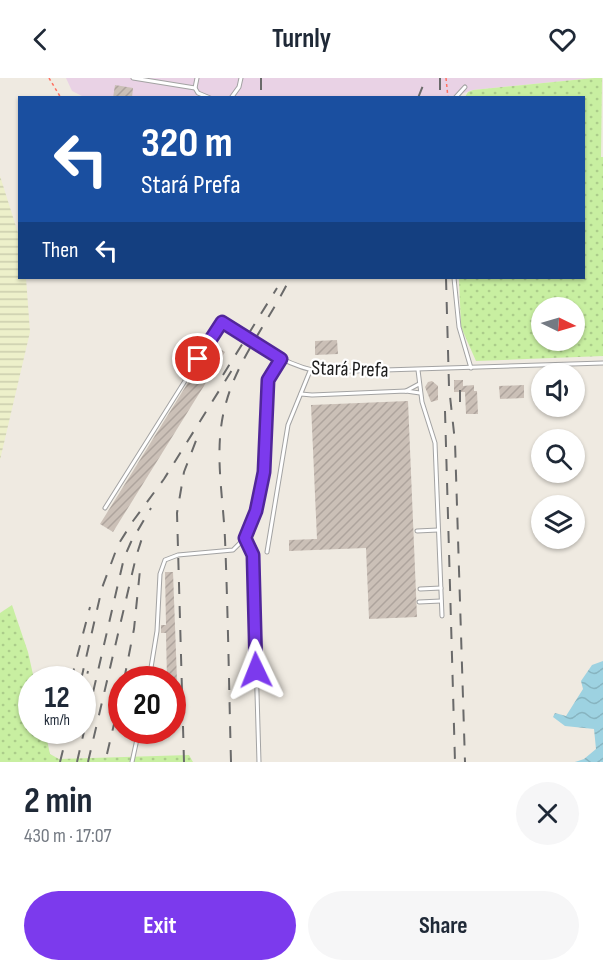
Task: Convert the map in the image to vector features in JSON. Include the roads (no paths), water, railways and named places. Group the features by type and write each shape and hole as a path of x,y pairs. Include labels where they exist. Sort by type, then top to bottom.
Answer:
{"lane":[{"path":"133,78 195,88"},
{"path":"197,78 195,88 198,93 205,96"},
{"path":"232,96 239,87 241,78"},
{"path":"457,96 465,87"},
{"path":"454,279 459,327 471,368"},
{"name":"Stará Prefa","path":"105,508 222,322 281,359 310,371 418,370 603,363"},
{"path":"151,666 160,574 165,560 178,555 233,550 245,538 256,511 264,472 268,380 281,359"},
{"path":"418,370 420,393 435,443 442,616"},
{"path":"267,552 288,425 310,371"},
{"path":"406,391 419,384"},
{"path":"302,394 406,391 420,393"},
{"path":"417,531 438,530"},
{"path":"245,538 253,555 259,762"},
{"path":"420,589 441,588"},
{"path":"419,602 441,601"},
{"path":"132,762 136,744"}],"water":[{"path":"603,661 603,762 575,762 584,759 596,749 594,729 565,726 553,717 555,713 566,716 583,689 581,681 592,665"}],"railway":[{"path":"261,78 261,96"},
{"path":"419,96 426,78"},
{"path":"440,78 440,96"},
{"path":"231,762 226,567 219,454 222,420 238,370 290,279"},
{"path":"446,279 449,387 455,442 465,762"},
{"path":"223,375 277,288"},
{"path":"84,666 102,588 118,545 164,479 232,370"},
{"path":"460,390 460,414"},
{"path":"445,411 455,762"},
{"path":"184,762 177,513 184,472 197,438"},
{"path":"77,762 124,558 151,508"},
{"path":"88,762 143,535"},
{"path":"127,666 134,629 140,570"},
{"path":"75,666 90,607"},
{"path":"60,762 64,744"},
{"path":"107,754 109,744"}]}
